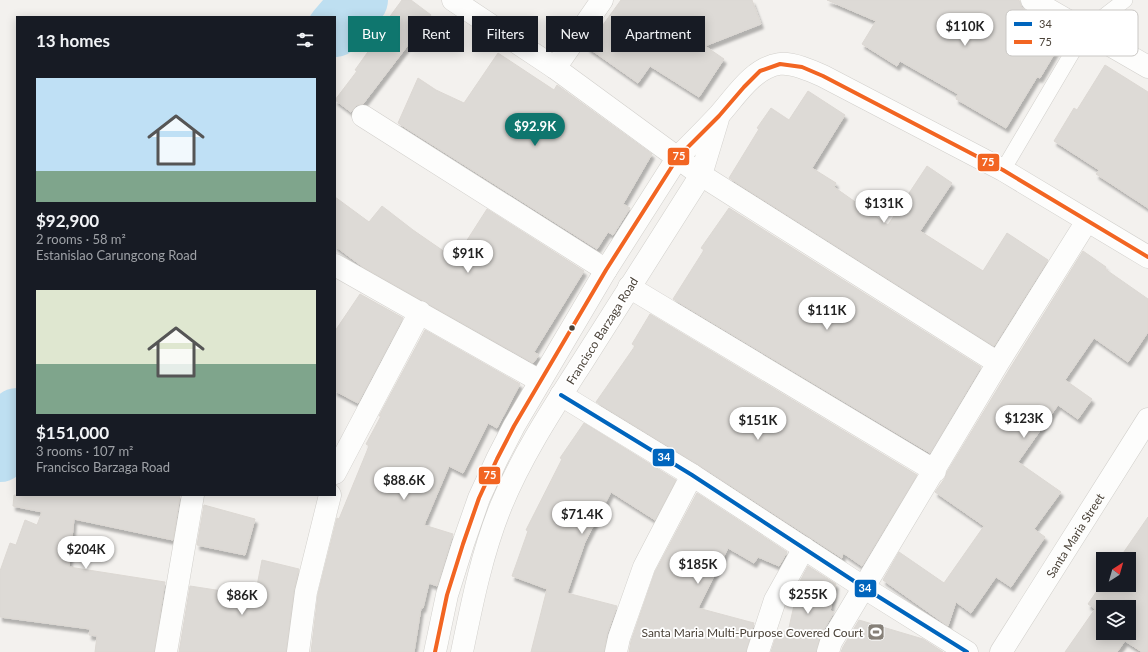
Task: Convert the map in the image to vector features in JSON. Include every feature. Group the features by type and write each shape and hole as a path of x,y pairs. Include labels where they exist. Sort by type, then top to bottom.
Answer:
{"street":[{"path":"556,68 602,0"},
{"path":"1032,0 1049,10"},
{"path":"457,3 556,68 701,175 998,363"},
{"path":"1129,56 1148,67"},
{"path":"435,652 447,595 479,498 503,446 606,270 678,157 719,116 760,71 780,64 802,67 823,76 1003,170 1148,257"},
{"path":"363,116 606,270"},
{"path":"701,175 719,116"},
{"name":"Francisco Barzaga Road","path":"462,652 472,603 486,549 501,506 517,471 561,395 701,175"},
{"path":"828,652 831,642 863,587 935,471 998,363 1087,221"},
{"path":"336,266 540,381"},
{"path":"629,287 935,471"},
{"path":"336,471 420,312"},
{"path":"561,395 692,475 863,587 967,652"},
{"name":"Santa Maria Street","path":"1002,652 1148,419"},
{"path":"616,652 619,638 644,567 692,475"},
{"path":"166,652 193,496"},
{"path":"298,652 306,592 330,496"},
{"path":"758,652 775,600 804,548"}],"lane":[{"path":"1112,10 1125,0"},
{"path":"1003,170 1070,56"}],"building":[{"path":"402,0 411,0 431,15 408,16 408,45 363,104 357,105 351,112 336,101 336,99 357,71 355,70 368,52 400,52 400,16 390,16"},
{"path":"621,0 752,0 761,24 705,46 724,59 699,97 650,66 638,83 594,52 603,52 603,25"},
{"path":"827,0 1017,0 1020,1 1021,7 1025,10 1006,10 1006,56 1053,56 1040,78 1037,77 1006,128 956,99 958,94 900,61 897,66 862,44 876,21"},
{"path":"498,53 554,90 557,85 652,154 623,204 630,208 613,235 608,232 597,249 398,123 418,78 436,90 464,103"},
{"path":"1105,65 1148,92 1148,208 1096,174 1099,170 1054,141 1074,108 1077,110"},
{"path":"808,91 845,115 812,168 836,183 834,187 888,225 927,166 952,183 920,231 983,271 1007,233 1048,260 994,346 729,178 759,129 757,128 771,108 789,120"},
{"path":"336,198 369,222 382,206 413,230 455,259 487,209 584,271 534,352 539,355 533,363 363,267 336,247"},
{"path":"729,208 981,367 930,453 673,299 704,250 701,248"},
{"path":"1083,251 1106,267 1105,269 1148,299 1148,332 1128,362 1094,338 1065,380 1092,399 1078,419 1058,405 1018,462 1061,492 1034,529 1045,537 1011,587 996,577 971,613 956,602 948,626 883,580 899,552 944,583 984,526 935,492"},
{"path":"360,294 403,318 358,403 336,392 336,330"},
{"path":"650,314 917,475 862,566 843,553 842,558 699,465 596,402 635,346 632,344"},
{"path":"425,330 520,384 497,428 488,423 463,473 449,466 424,525 453,534 437,586 429,583 423,608 421,608 414,652 311,652 318,594 337,518 339,519 369,446 366,444 381,416 379,416"},
{"path":"584,423 676,480 655,520 611,492 585,542 567,593 617,606 607,634 604,652 531,652 547,589 512,576 528,531 526,530 562,459 560,458"},
{"path":"697,493 787,552 779,566 758,557 754,563 728,548 698,608 754,623 746,652 629,652 631,641 655,572"},
{"path":"14,495 180,496 173,540 74,519 69,567 165,582 154,652 95,652 97,636 89,635 90,629 0,617 0,571 10,543 16,545 25,520 37,525 42,512 13,506"},
{"path":"204,505 255,519 245,555 197,545"},
{"path":"1148,517 1148,652 1142,652 1125,641 1117,652 1065,652 1095,609 1088,604 1096,592 1136,592 1136,552 1124,552"},
{"path":"262,560 299,569 294,590 286,652 179,652 190,586 255,596"},
{"path":"808,566 836,584 830,611 834,612 820,636 816,652 771,652 778,630 788,632 799,583"},
{"name":"Santa Maria Multi-Purpose Covered Court","path":"859,620 923,639 943,652 841,652"}],"waterway":[{"path":"336,28 360,0"},
{"path":"0,454 16,418"}],"transit line":[{"name":"75","path":"435,652 447,595 479,498 514,426 606,270 678,157 719,116 760,71 780,64 802,67 823,76 1003,170 1148,257"},
{"name":"34","path":"561,395 692,475 863,587 967,652"}],"place":[{"name":"Santa Maria Multi-Purpose Covered Court","path":"876,632"}]}
